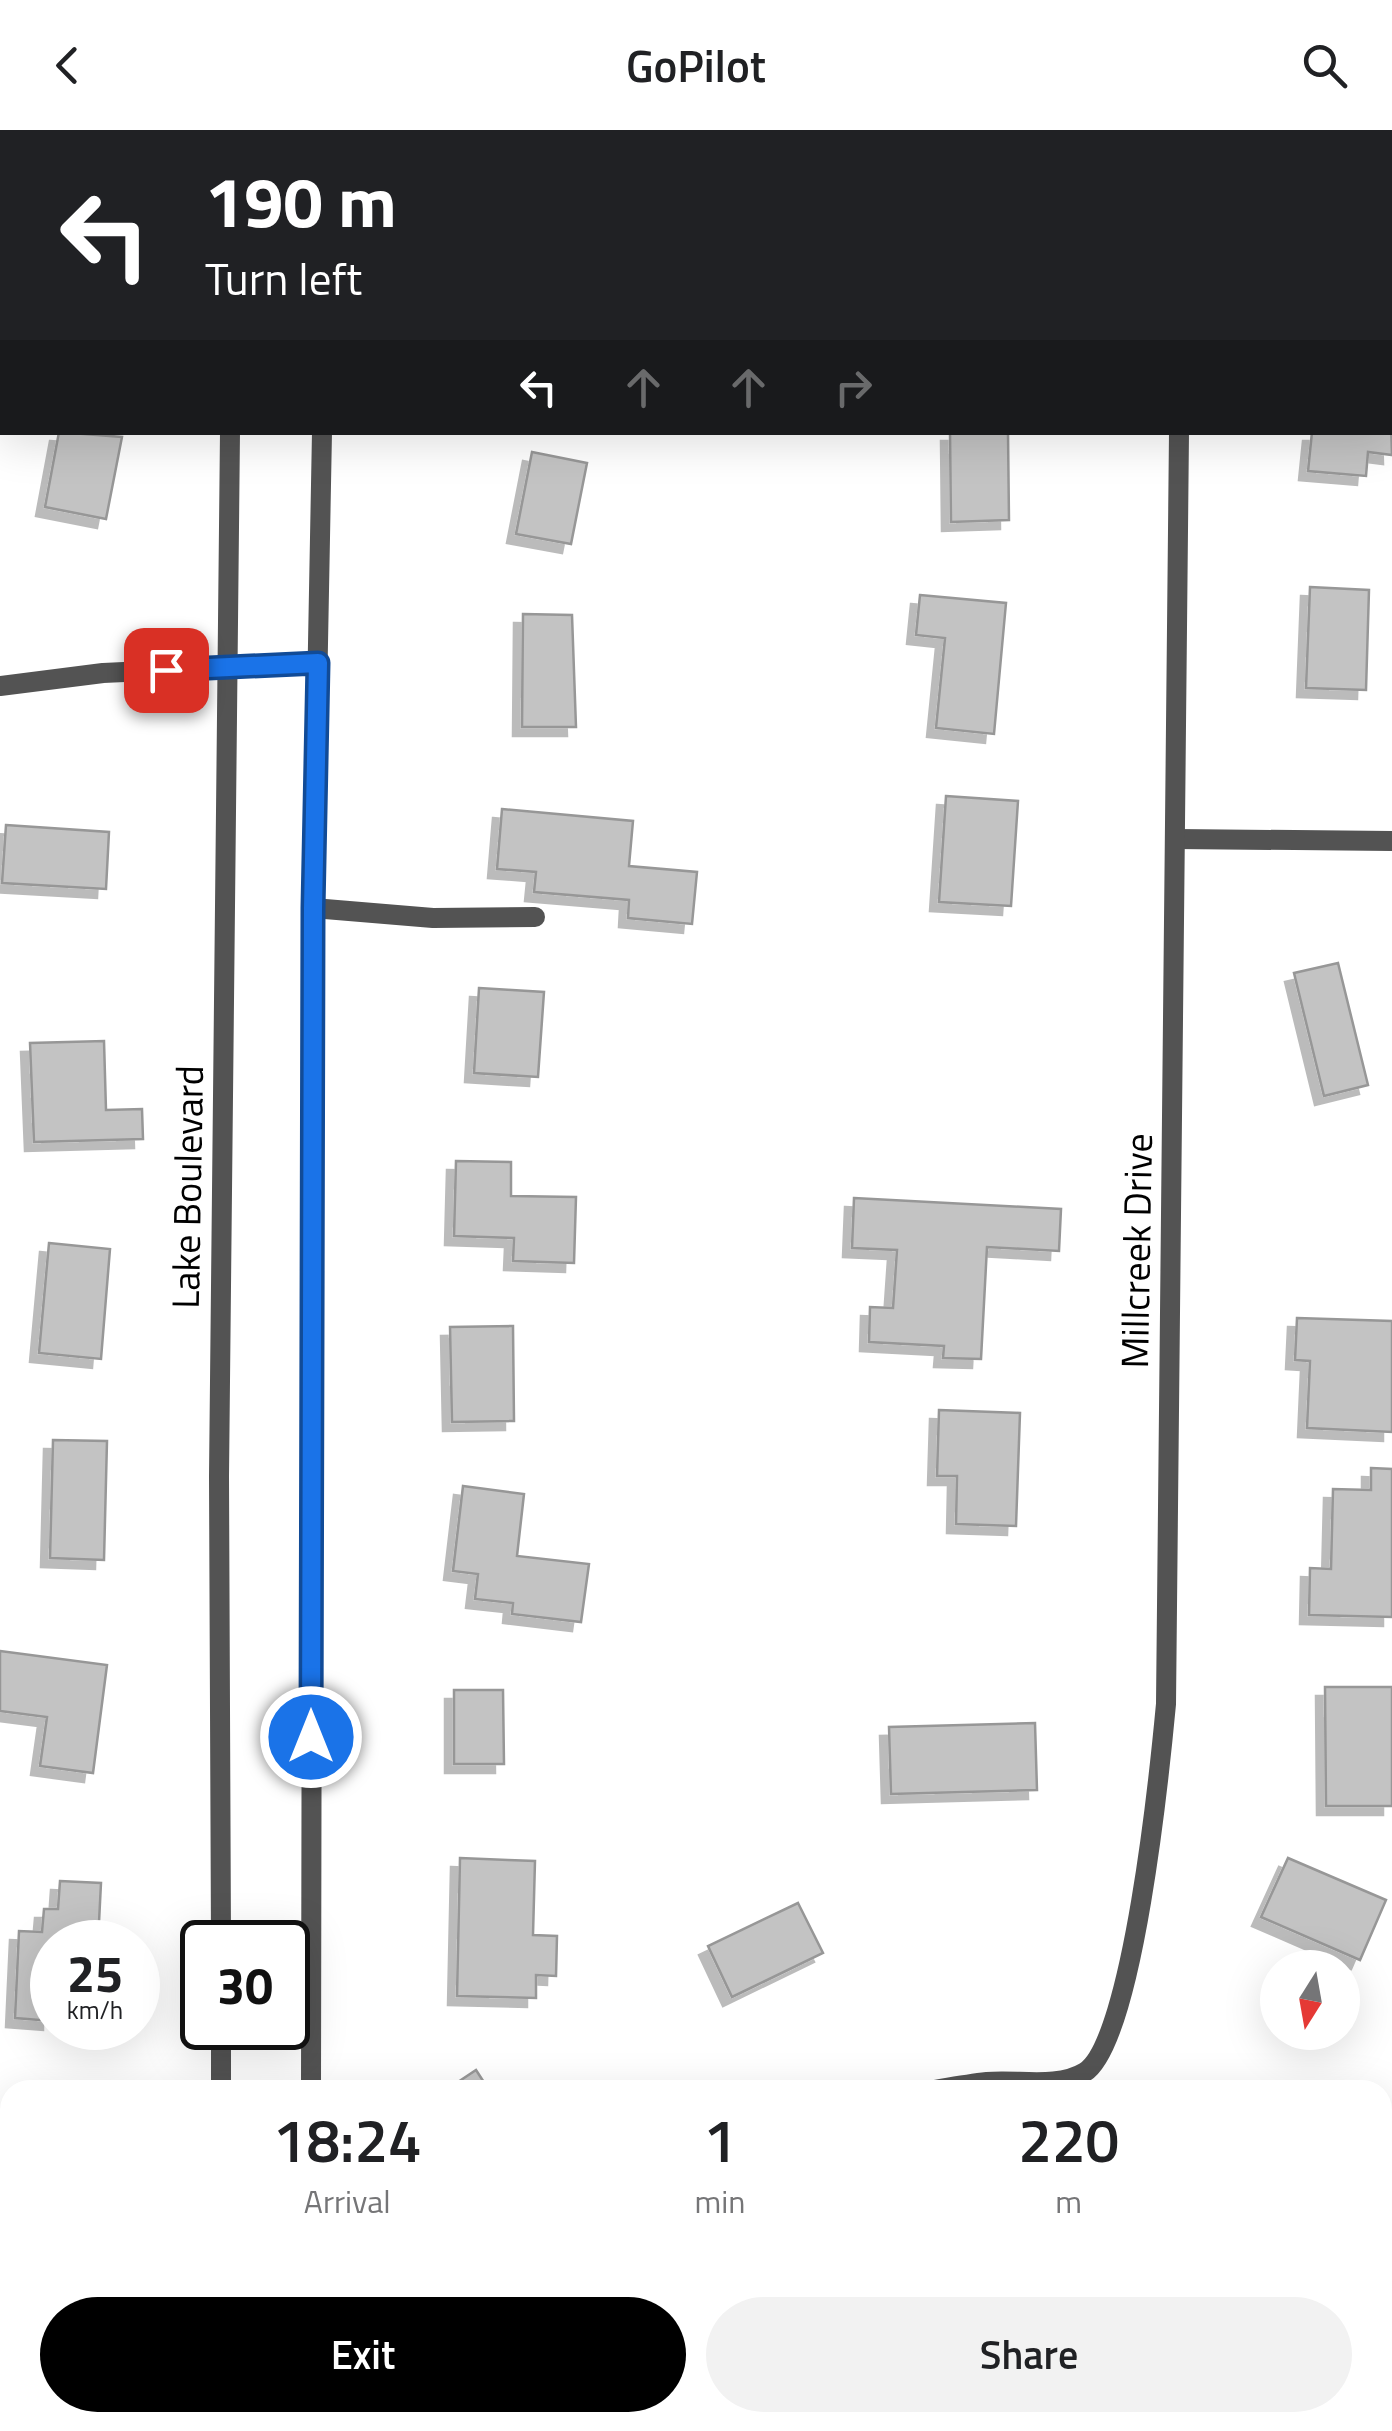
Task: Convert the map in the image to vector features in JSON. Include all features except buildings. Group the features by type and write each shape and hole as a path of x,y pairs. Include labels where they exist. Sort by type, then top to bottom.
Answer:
{"street":[{"name":"Lake Boulevard","path":"221,1920 219,1476 230,435"},
{"path":"311,2080 313,908 322,435"},
{"name":"Millcreek Drive","path":"1064,2080 1097,2061 1110,2040 1129,1963 1166,1704 1178,435"},
{"path":"0,686 103,673 318,663"},
{"path":"1176,839 1392,841"},
{"path":"313,908 433,918 535,916"},
{"path":"221,2050 221,2080"}],"route":[{"path":"166,670 318,663 313,908 311,1737"}]}
